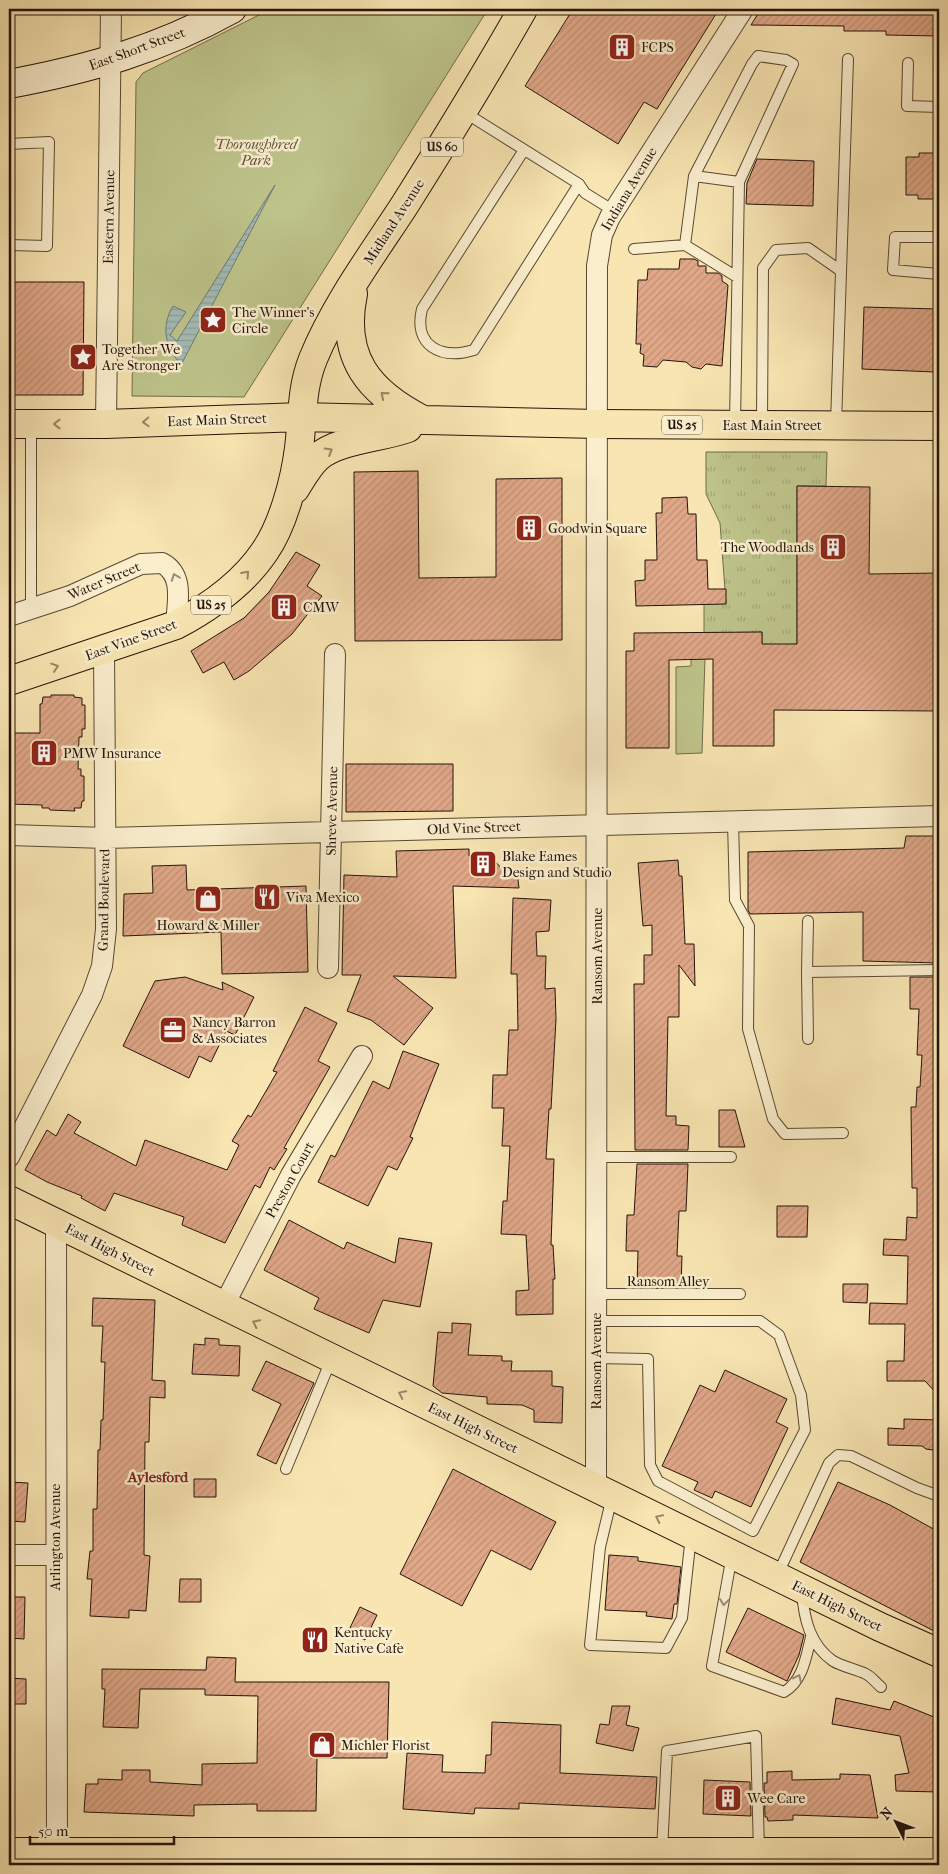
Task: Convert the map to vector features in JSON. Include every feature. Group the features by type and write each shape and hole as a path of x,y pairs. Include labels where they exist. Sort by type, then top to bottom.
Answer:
{"main road":[{"name":"East Short Street","path":"9,84 111,62 185,32 232,9"},
{"name":"Midland Avenue","path":"300,417 303,391 314,358 355,282 464,112 522,9"},
{"name":"East Main Street","path":"355,282 348,320 349,333 356,360 362,372 375,387 400,408 425,421"},
{"name":"East Main Street","path":"20,424 106,424 300,417 598,424 939,426"},
{"name":"East Vine Street","path":"9,681 104,651 176,625 200,613 222,597 245,576 265,551 278,525 299,449 300,417"},
{"name":"East Vine Street","path":"286,501 308,468 319,456 335,447 391,434 425,421"},
{"name":"East High Street","path":"9,1200 331,1360 802,1589 939,1653"},
{"path":"9,1852 218,1858 529,1859 592,1859 662,1852 759,1852 825,1859 939,1852"}],"street":[{"name":"Eastern Avenue","path":"106,424 111,9"},
{"name":"Indiana Avenue","path":"598,424 597,266 602,235 614,211 743,9"},
{"name":"Ransom Avenue","path":"598,424 596,1358 604,1492"},
{"name":"Water Street","path":"9,616 70,596 141,564 162,563 172,570 177,580 176,625"},
{"name":"Grand Boulevard","path":"9,1157 91,997 102,966 105,945 106,838 104,651"},
{"name":"Shreve Avenue","path":"328,968 334,654"},
{"name":"Old Vine Street","path":"9,835 106,838 939,816"},
{"name":"Preston Court","path":"223,1307 291,1175 362,1056"},
{"name":"Arlington Avenue","path":"56,1223 55,1555 57,1852"},
{"path":"9,1555 55,1555"}],"lane":[{"path":"685,245 694,176 752,64 758,56 786,60 793,64 739,182 734,425"},
{"path":"836,425 848,59"},
{"path":"908,63 907,106 939,107"},
{"path":"464,112 579,184 585,193 614,211"},
{"path":"9,144 49,142 47,246 9,245"},
{"path":"524,150 422,309 419,322 421,335 430,346 442,352 464,353 474,350 579,184"},
{"path":"694,176 739,182"},
{"path":"939,237 896,237 893,270 939,274"},
{"path":"634,249 685,245 737,277"},
{"path":"762,425 763,268 776,250 808,248 841,271"},
{"path":"20,424 31,609"},
{"path":"733,821 735,900 749,926 748,1029 773,1118 785,1134 844,1133"},
{"path":"808,920 808,1039"},
{"path":"807,972 939,970"},
{"path":"597,1157 731,1157"},
{"name":"Ransom Alley","path":"596,1294 740,1294"},
{"path":"596,1321 760,1321 779,1335 801,1395 805,1430 753,1531 658,1481 650,1466 648,1359 596,1358"},
{"path":"286,1469 331,1360"},
{"path":"776,1576 829,1463 838,1455 851,1456 939,1496"},
{"path":"604,1492 590,1645 666,1648 682,1618 691,1534"},
{"path":"733,1554 712,1666 784,1692 794,1686 803,1667 811,1637"},
{"path":"802,1589 803,1608 811,1637 834,1661 868,1675 881,1687"},
{"path":"662,1852 666,1751 756,1736 759,1852"}],"green space":[{"name":"Thoroughbred Park","path":"271,9 488,9 244,397 132,396 136,82 143,73"},
{"path":"706,452 827,452 826,486 797,486 797,644 762,646 762,632 704,633 704,604 726,603 720,523 706,494"},
{"path":"691,657 705,658 702,753 676,754 676,667 691,666"}],"water":[{"path":"275,185 181,365 168,344 166,330 169,314 173,306 186,312 170,335 177,341"}],"building":[{"name":"FCPS","path":"573,9 719,9 657,109 644,102 618,144 525,86"},
{"path":"761,9 939,9 939,36 886,35 886,31 844,31 844,26 751,25"},
{"path":"919,153 939,153 939,199 918,199 918,195 906,195 906,157 919,157"},
{"path":"757,159 814,161 813,206 746,204 747,183"},
{"path":"680,259 694,259 698,261 698,266 706,266 706,273 718,273 722,276 722,281 728,285 722,366 706,364 701,369 692,367 686,362 663,360 657,367 643,366 644,355 640,353 641,344 636,344 638,280 647,280 648,269 679,269"},
{"path":"9,282 84,282 83,395 9,395"},
{"path":"864,307 938,309 935,372 862,369"},
{"name":"Goodwin Square","path":"418,471 419,578 496,577 496,479 562,478 562,640 355,641 354,472"},
{"path":"797,486 870,487 869,574 939,573 939,711 774,710 774,746 713,746 713,659 669,660 669,748 626,748 626,651 634,651 634,633 762,632 762,644 797,644"},
{"path":"687,497 688,514 696,514 697,560 707,560 708,589 726,589 726,604 636,606 635,581 645,580 645,560 657,560 656,513 662,513 662,498"},
{"name":"CMW","path":"296,552 320,565 307,586 322,596 292,634 249,671 234,680 224,662 203,673 191,651 244,618 269,592"},
{"name":"PMW Insurance","path":"51,695 74,695 74,697 82,698 82,705 85,705 85,729 82,729 82,737 79,737 78,769 81,769 81,776 84,776 84,801 82,801 81,808 74,808 75,811 50,810 49,808 42,808 42,805 9,804 9,733 40,733 40,704 42,704 43,697 51,697"},
{"path":"346,764 453,764 453,811 346,812"},
{"path":"906,836 939,836 939,963 863,961 863,912 750,914 748,910 748,852 904,848"},
{"path":"469,849 469,856 489,855 506,873 517,872 519,888 453,886 456,978 393,976 433,1008 404,1045 371,1020 347,1011 361,975 342,975 344,875 397,877 396,851"},
{"path":"678,860 679,876 682,876 685,944 694,944 695,986 679,965 679,1017 668,1017 666,1116 676,1116 676,1125 689,1126 688,1150 635,1150 634,984 644,984 644,955 652,955 652,925 643,926 638,863"},
{"path":"186,865 187,890 306,886 308,972 222,974 221,932 123,936 124,894 153,893 152,866"},
{"path":"513,898 551,900 549,931 536,932 537,956 546,956 545,989 555,988 556,1019 546,1159 554,1159 551,1245 553,1245 555,1279 553,1279 553,1314 516,1315 516,1291 529,1290 526,1235 501,1234 503,1201 507,1201 510,1146 502,1146 504,1108 492,1108 493,1075 507,1075 509,1030 518,1030 517,974 511,974"},
{"name":"Nancy Barron & Associates","path":"185,977 223,990 222,982 254,997 235,1035 226,1031 211,1062 199,1056 189,1078 123,1046 155,981"},
{"path":"910,977 939,977 939,1396 925,1381 887,1381 887,1361 904,1361 905,1324 869,1324 870,1303 907,1304 908,1256 883,1255 884,1239 906,1240 907,1217 917,1218 917,1188 912,1188 911,1107 916,1107 917,1087 920,1087 922,1055 917,1055 919,1009 910,1009"},
{"path":"305,1007 337,1023 318,1061 330,1067 284,1148 287,1149 274,1170 270,1167 260,1188 255,1185 225,1243 182,1225 184,1217 114,1193 105,1211 81,1198 82,1196 47,1182 25,1170 47,1130 56,1136 68,1114 81,1122 74,1133 136,1166 145,1140 227,1170 239,1145 232,1141 248,1115 251,1117 277,1072 273,1071"},
{"path":"403,1051 439,1064 410,1137 413,1138 397,1170 388,1166 368,1206 318,1182 331,1155 335,1157 373,1081 389,1089"},
{"path":"719,1110 735,1110 745,1147 719,1147"},
{"path":"637,1164 688,1164 686,1211 679,1211 677,1256 682,1256 681,1287 637,1287 638,1251 626,1251 627,1215 634,1215"},
{"path":"777,1206 808,1206 807,1237 777,1237"},
{"path":"289,1220 344,1249 347,1242 395,1263 399,1238 432,1243 420,1307 383,1300 369,1333 314,1309 319,1298 264,1270"},
{"path":"843,1284 868,1284 867,1303 843,1302"},
{"path":"93,1298 155,1300 152,1380 165,1381 165,1398 150,1397 149,1442 145,1442 144,1555 150,1556 146,1611 129,1610 129,1618 90,1616 92,1579 87,1579 90,1551 93,1551 93,1509 97,1509 98,1450 100,1450 101,1420 103,1420 105,1362 101,1362 103,1326 92,1326"},
{"path":"452,1323 471,1324 468,1355 502,1356 502,1361 512,1361 511,1371 552,1371 552,1386 563,1387 562,1423 534,1422 534,1410 522,1405 487,1404 487,1397 442,1393 433,1386 438,1332 452,1333"},
{"path":"205,1338 219,1339 219,1345 240,1346 239,1376 192,1374 194,1344 205,1345"},
{"path":"266,1361 314,1383 276,1464 257,1455 281,1404 252,1390"},
{"path":"725,1370 787,1399 776,1422 788,1428 751,1507 715,1491 712,1498 694,1490 698,1482 662,1466 700,1385 715,1392"},
{"path":"904,1419 939,1420 939,1445 933,1450 922,1446 888,1445 888,1428 904,1429"},
{"path":"453,1469 556,1522 531,1570 491,1550 462,1606 400,1574"},
{"path":"194,1479 216,1479 216,1497 194,1497"},
{"path":"9,1482 28,1483 25,1522 9,1521"},
{"path":"838,1482 890,1505 939,1532 939,1623 934,1631 800,1562"},
{"path":"609,1555 638,1557 638,1561 681,1567 677,1604 674,1604 672,1619 646,1616 647,1612 605,1610"},
{"path":"180,1579 201,1579 201,1602 179,1602"},
{"path":"9,1597 25,1597 24,1639 9,1638"},
{"path":"360,1607 377,1615 365,1640 348,1632"},
{"path":"748,1608 804,1635 799,1655 787,1681 726,1652"},
{"path":"207,1657 236,1658 235,1682 389,1682 387,1758 317,1758 316,1811 257,1811 257,1804 194,1805 194,1816 84,1812 86,1784 98,1784 98,1779 122,1780 122,1770 150,1770 150,1782 202,1785 202,1764 257,1763 258,1696 205,1695 205,1689 140,1689 138,1728 103,1727 105,1689 102,1689 102,1669 206,1670"},
{"path":"9,1678 26,1679 26,1704 9,1704"},
{"path":"836,1698 890,1710 894,1701 939,1719 939,1792 896,1791 895,1775 909,1773 900,1736 832,1724"},
{"path":"612,1706 630,1706 626,1725 639,1728 633,1751 596,1743 600,1724 609,1725"},
{"path":"492,1722 561,1725 560,1773 657,1777 655,1809 519,1803 519,1809 475,1808 474,1814 403,1809 407,1753 443,1755 442,1772 485,1773 486,1755 491,1755"},
{"path":"792,1771 792,1780 840,1779 840,1774 870,1775 878,1818 793,1815 793,1820 768,1821 767,1817 765,1817 764,1783 767,1783 767,1772"},
{"name":"Wee Care","path":"704,1780 750,1782 751,1816 703,1814"}],"place":[{"name":"FCPS","path":"622,47"},
{"name":"The Winner's Circle","path":"213,320"},
{"name":"Together We Are Stronger","path":"83,357"},
{"name":"Goodwin Square","path":"529,528"},
{"name":"The Woodlands","path":"833,547"},
{"name":"CMW","path":"284,607"},
{"name":"PMW Insurance","path":"44,753"},
{"name":"Blake Eames Design and Studio","path":"483,864"},
{"name":"Viva Mexico","path":"267,897"},
{"name":"Howard & Miller","path":"208,899"},
{"name":"Nancy Barron & Associates","path":"173,1030"},
{"name":"Kentucky Native Cafe","path":"315,1640"},
{"name":"Michler Florist","path":"322,1745"},
{"name":"Wee Care","path":"728,1798"}],"district":[{"name":"Aylesford","path":"158,1477"}]}
